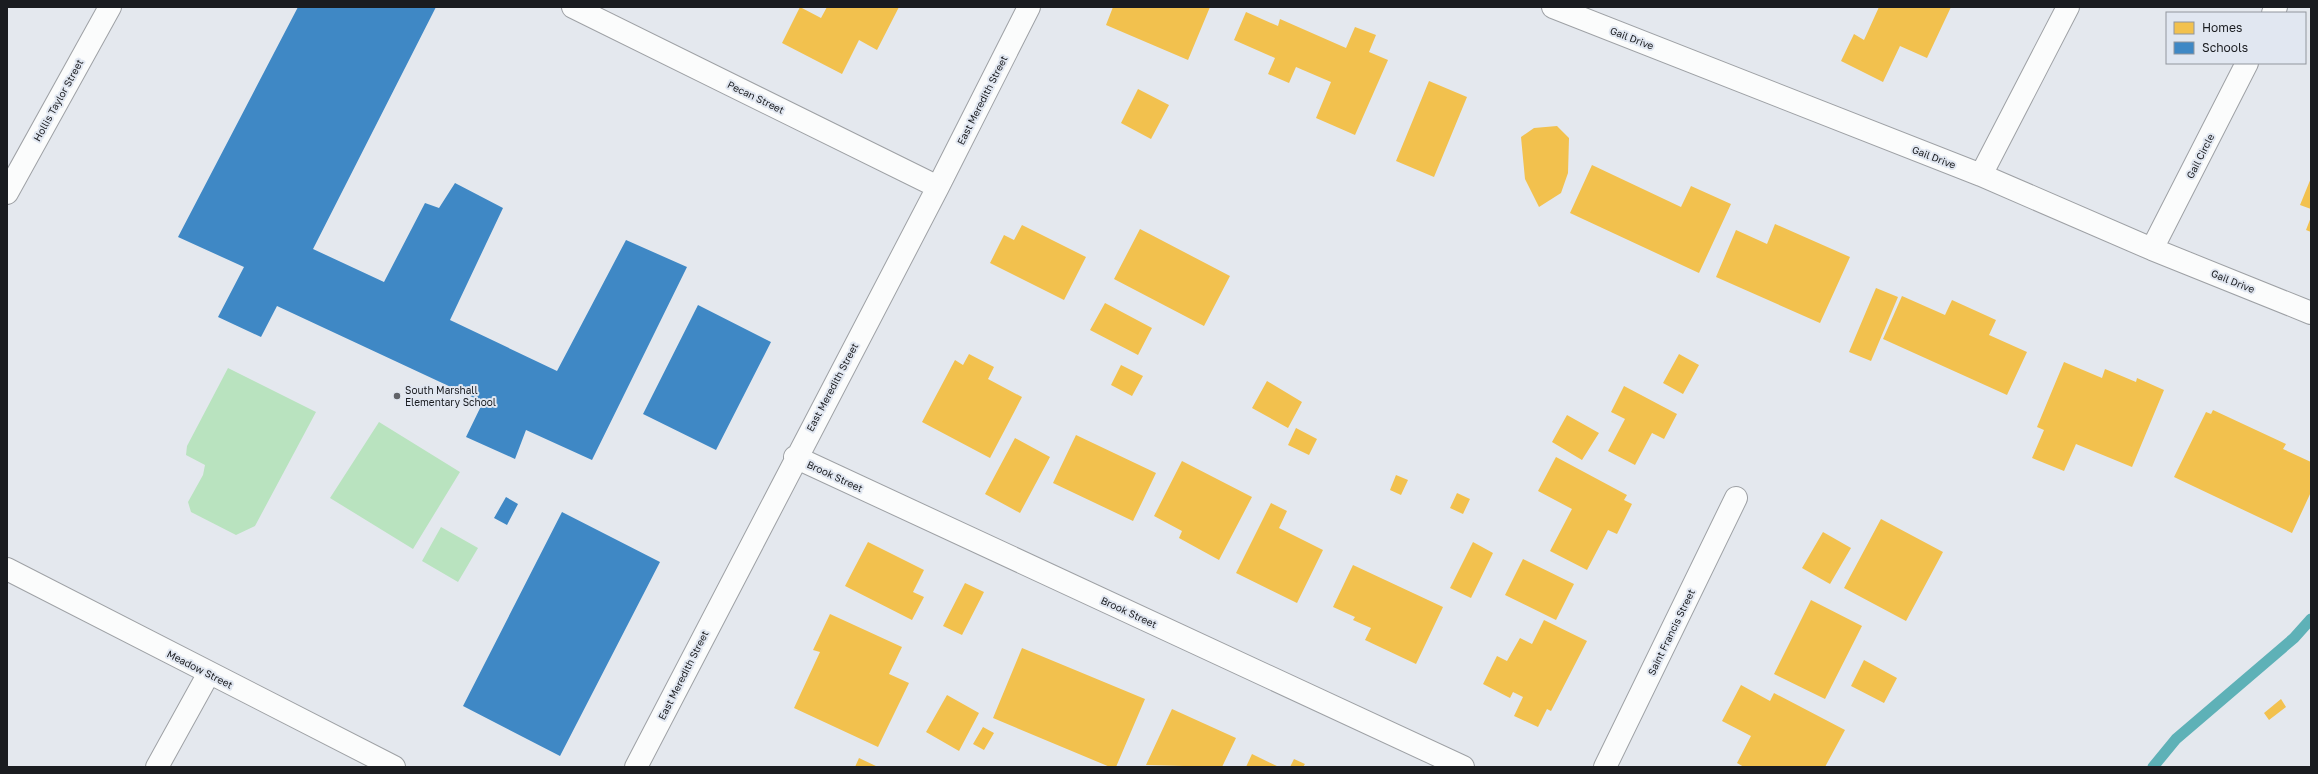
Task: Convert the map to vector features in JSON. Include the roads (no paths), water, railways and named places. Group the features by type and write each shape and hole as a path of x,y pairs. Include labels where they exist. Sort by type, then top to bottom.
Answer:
{"street":[{"name":"Hollis Taylor Street","path":"7,193 110,7"},
{"name":"Pecan Street","path":"573,7 938,187"},
{"name":"East Meredith Street","path":"636,767 795,458 938,187 1029,7"},
{"name":"Gail Drive","path":"1553,7 1980,175 2152,249 2311,313"},
{"path":"1980,175 2068,7"},
{"name":"Gail Circle","path":"2152,249 2246,64"},
{"name":"Brook Street","path":"795,458 1463,767"},
{"name":"Saint Francis Street","path":"1605,767 1736,498"},
{"name":"Meadow Street","path":"7,569 394,767"},
{"path":"158,767 209,673"}],"waterway":[{"path":"2153,767 2176,739 2294,638 2311,619"}],"place":[{"name":"South Marshall Elementary School","path":"397,396"}]}
